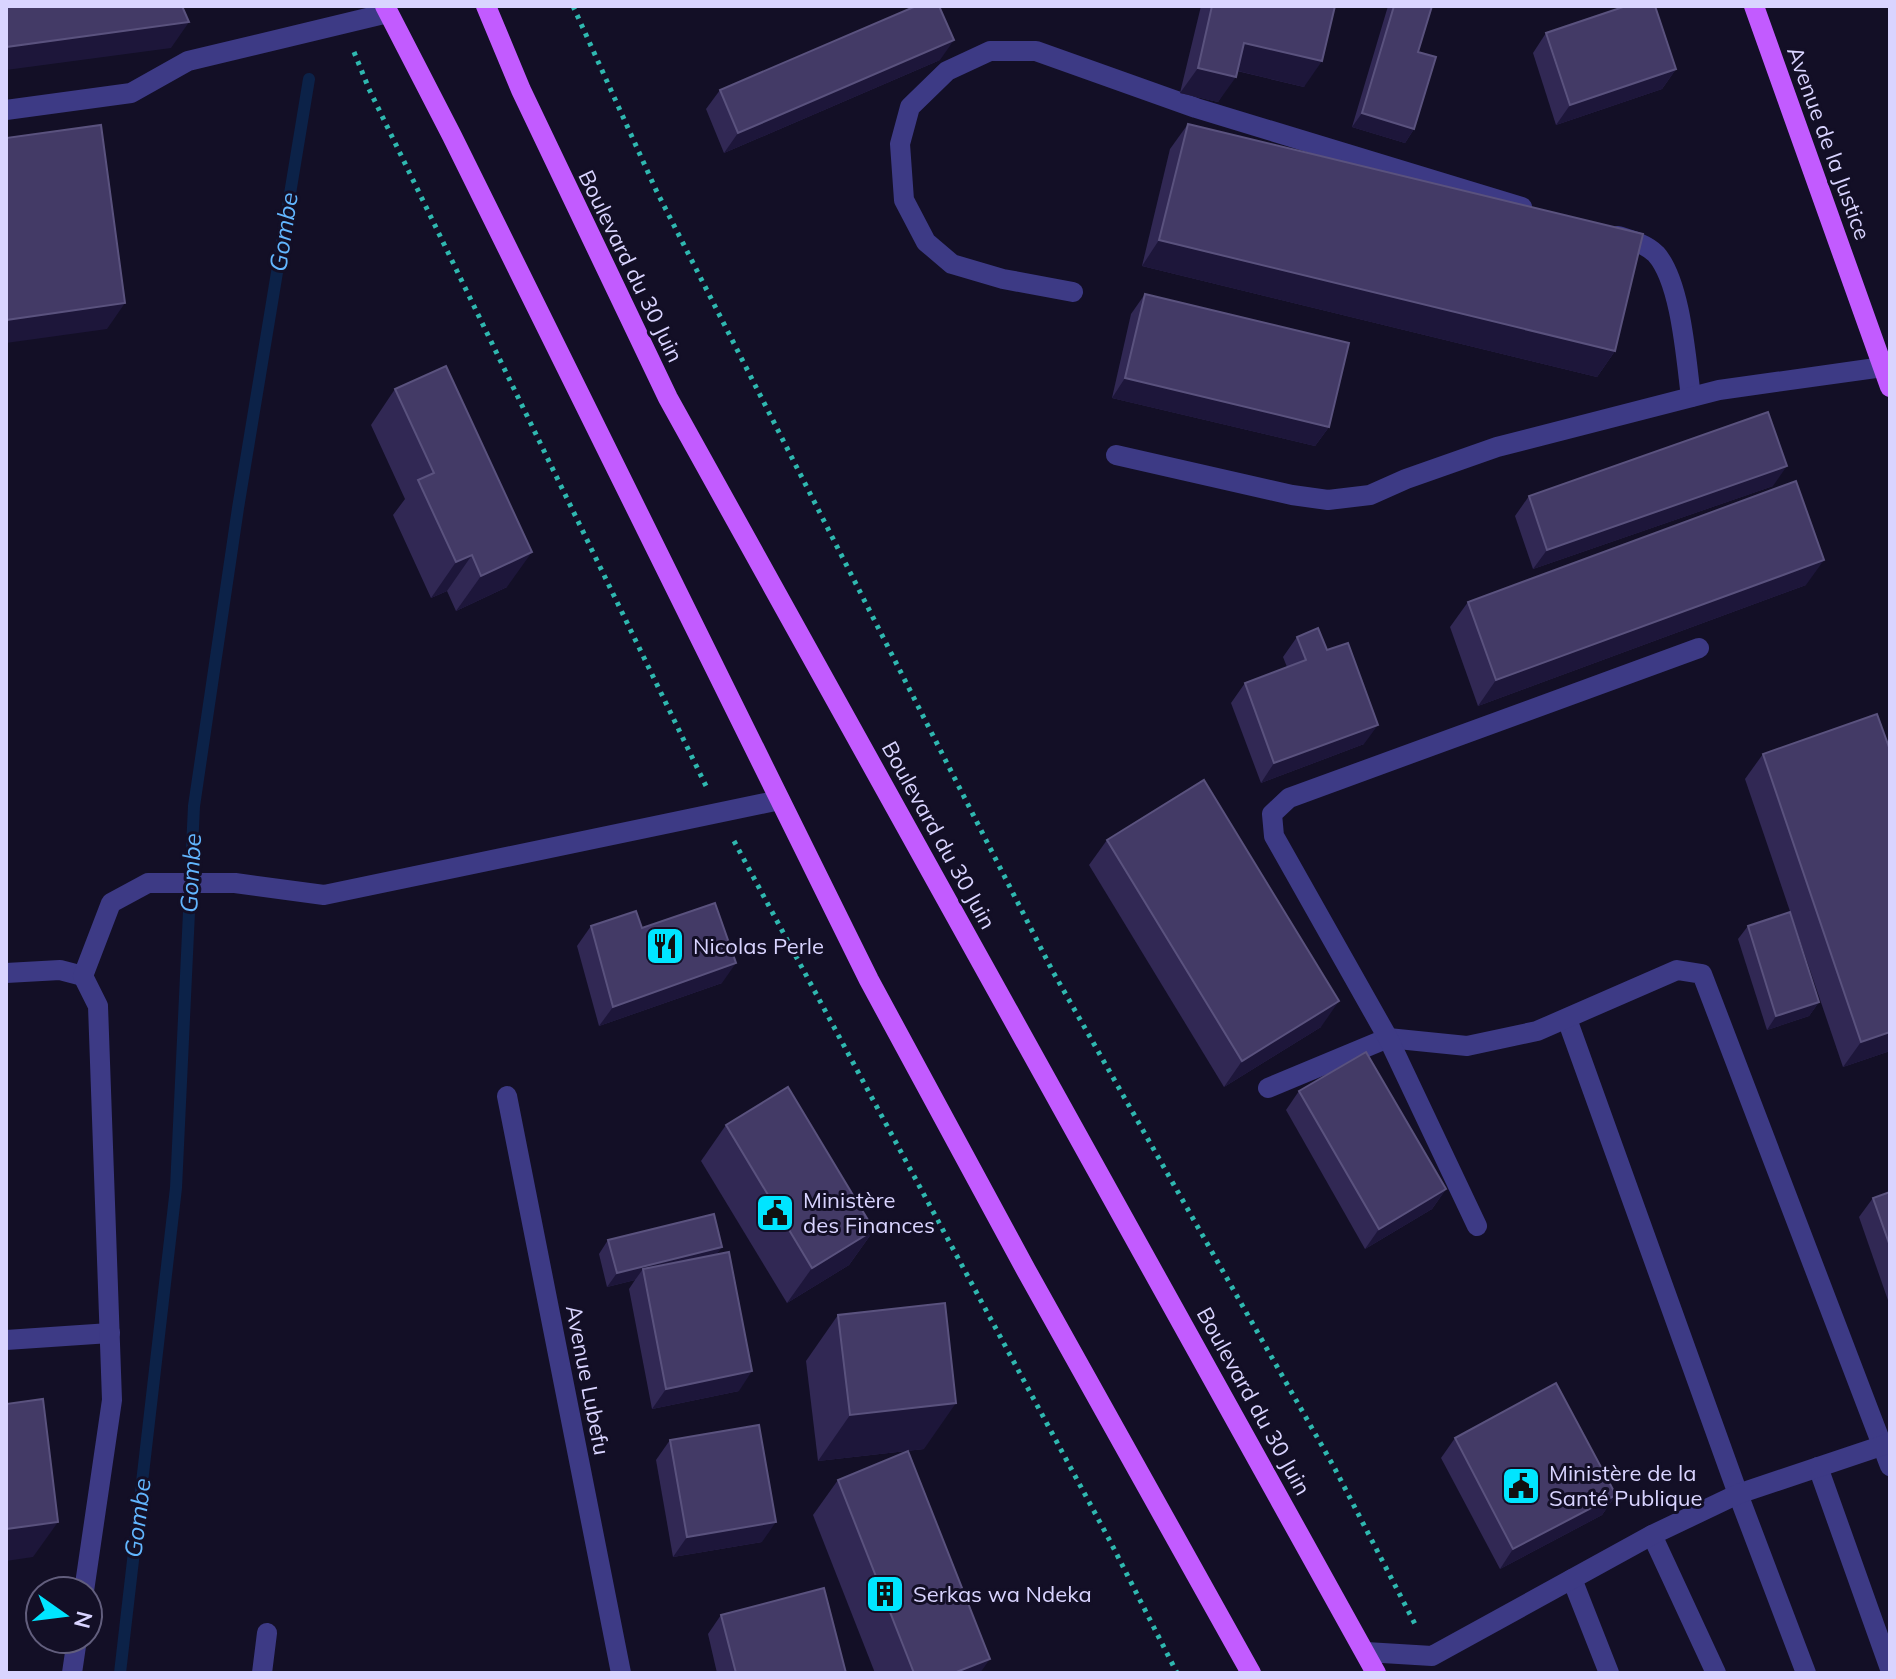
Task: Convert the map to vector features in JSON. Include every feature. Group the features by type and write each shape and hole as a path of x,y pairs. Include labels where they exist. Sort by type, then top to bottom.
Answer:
{"main road":[{"name":"Boulevard du 30 Juin","path":"484,6 668,398 1376,1673"},
{"name":"Avenue de la Justice","path":"1754,6 1890,387"},
{"path":"391,8 869,980 1018,1256 1251,1673"}],"street":[{"path":"6,110 131,93 188,61 342,24 391,8"},
{"path":"1073,292 1003,279 952,264 926,242 904,200 900,144 910,107 947,71 990,51 1036,51 1196,108 1546,214"},
{"path":"1592,228 1637,242 1656,254 1672,279 1691,397"},
{"path":"1116,455 1292,495 1328,500 1370,495 1497,447 1719,390 1883,367"},
{"path":"1477,1226 1388,1038 1274,836 1272,814 1289,798 1699,648"},
{"path":"86,1575 112,1400 98,1006 83,976 111,903 148,883 235,883 324,895 780,800"},
{"path":"6,973 60,970 83,976"},
{"path":"1268,1088 1388,1038 1467,1046 1537,1031 1677,970 1702,974 1886,1444 1890,1466"},
{"path":"1567,1019 1738,1494 1806,1673"},
{"name":"Avenue Lubefu","path":"507,1096 621,1673"},
{"path":"6,1340 110,1333"},
{"path":"1366,1652 1432,1656 1652,1535 1738,1494 1886,1444"},
{"path":"1818,1467 1890,1669"},
{"path":"1652,1535 1716,1673"},
{"path":"1572,1579 1609,1673"},
{"path":"262,1673 267,1633"}],"path":[{"path":"573,6 656,190 1052,970 1334,1467 1432,1656"},
{"path":"342,24 369,89 719,813 1110,1541 1177,1673"}],"building":[{"path":"6,6 182,6 189,22 6,47"},
{"path":"916,6 939,6 954,40 738,133 720,90"},
{"path":"1212,6 1335,6 1322,61 1244,43 1236,77 1198,68"},
{"path":"1394,6 1432,6 1418,52 1436,57 1414,129 1362,113"},
{"path":"1626,6 1655,6 1676,69 1570,105 1546,33"},
{"path":"1188,124 1643,234 1615,351 1159,240"},
{"path":"101,125 125,303 6,320 6,138"},
{"path":"1145,294 1349,343 1329,427 1125,378"},
{"path":"446,366 532,552 481,576 472,555 456,562 418,480 434,473 395,389"},
{"path":"1768,412 1787,466 1547,550 1529,496"},
{"path":"1796,481 1824,560 1496,680 1468,602"},
{"path":"1318,628 1327,650 1348,643 1378,725 1274,763 1245,683 1306,660 1297,637"},
{"path":"1877,714 1890,750 1890,1032 1861,1042 1763,754"},
{"path":"1204,780 1339,1001 1242,1061 1107,840"},
{"path":"715,903 736,963 613,1007 591,926 636,911 642,928"},
{"path":"1790,912 1819,1002 1776,1016 1748,926"},
{"path":"1366,1052 1446,1189 1379,1229 1299,1091"},
{"path":"788,1087 874,1230 812,1268 726,1125"},
{"path":"1890,1192 1890,1246 1873,1198"},
{"path":"714,1214 722,1247 617,1273 608,1240"},
{"path":"729,1252 752,1371 666,1389 643,1269"},
{"path":"945,1303 956,1403 850,1415 838,1315"},
{"name":"Ministère de la Santé Publique","path":"1556,1383 1616,1495 1513,1549 1455,1438"},
{"path":"43,1399 58,1522 6,1529 6,1404"},
{"path":"759,1425 776,1522 687,1537 670,1440"},
{"path":"908,1451 990,1659 954,1673 914,1673 838,1480"},
{"path":"824,1588 846,1673 736,1673 721,1615"}],"waterway":[{"name":"Gombe","path":"120,1673 176,1188 194,806 238,508 309,79"}],"place":[{"name":"Nicolas Perle","path":"665,946"},
{"name":"Ministère des Finances","path":"775,1213"},
{"name":"Ministère de la Santé Publique","path":"1521,1486"},
{"name":"Serkas wa Ndeka","path":"885,1594"}]}
